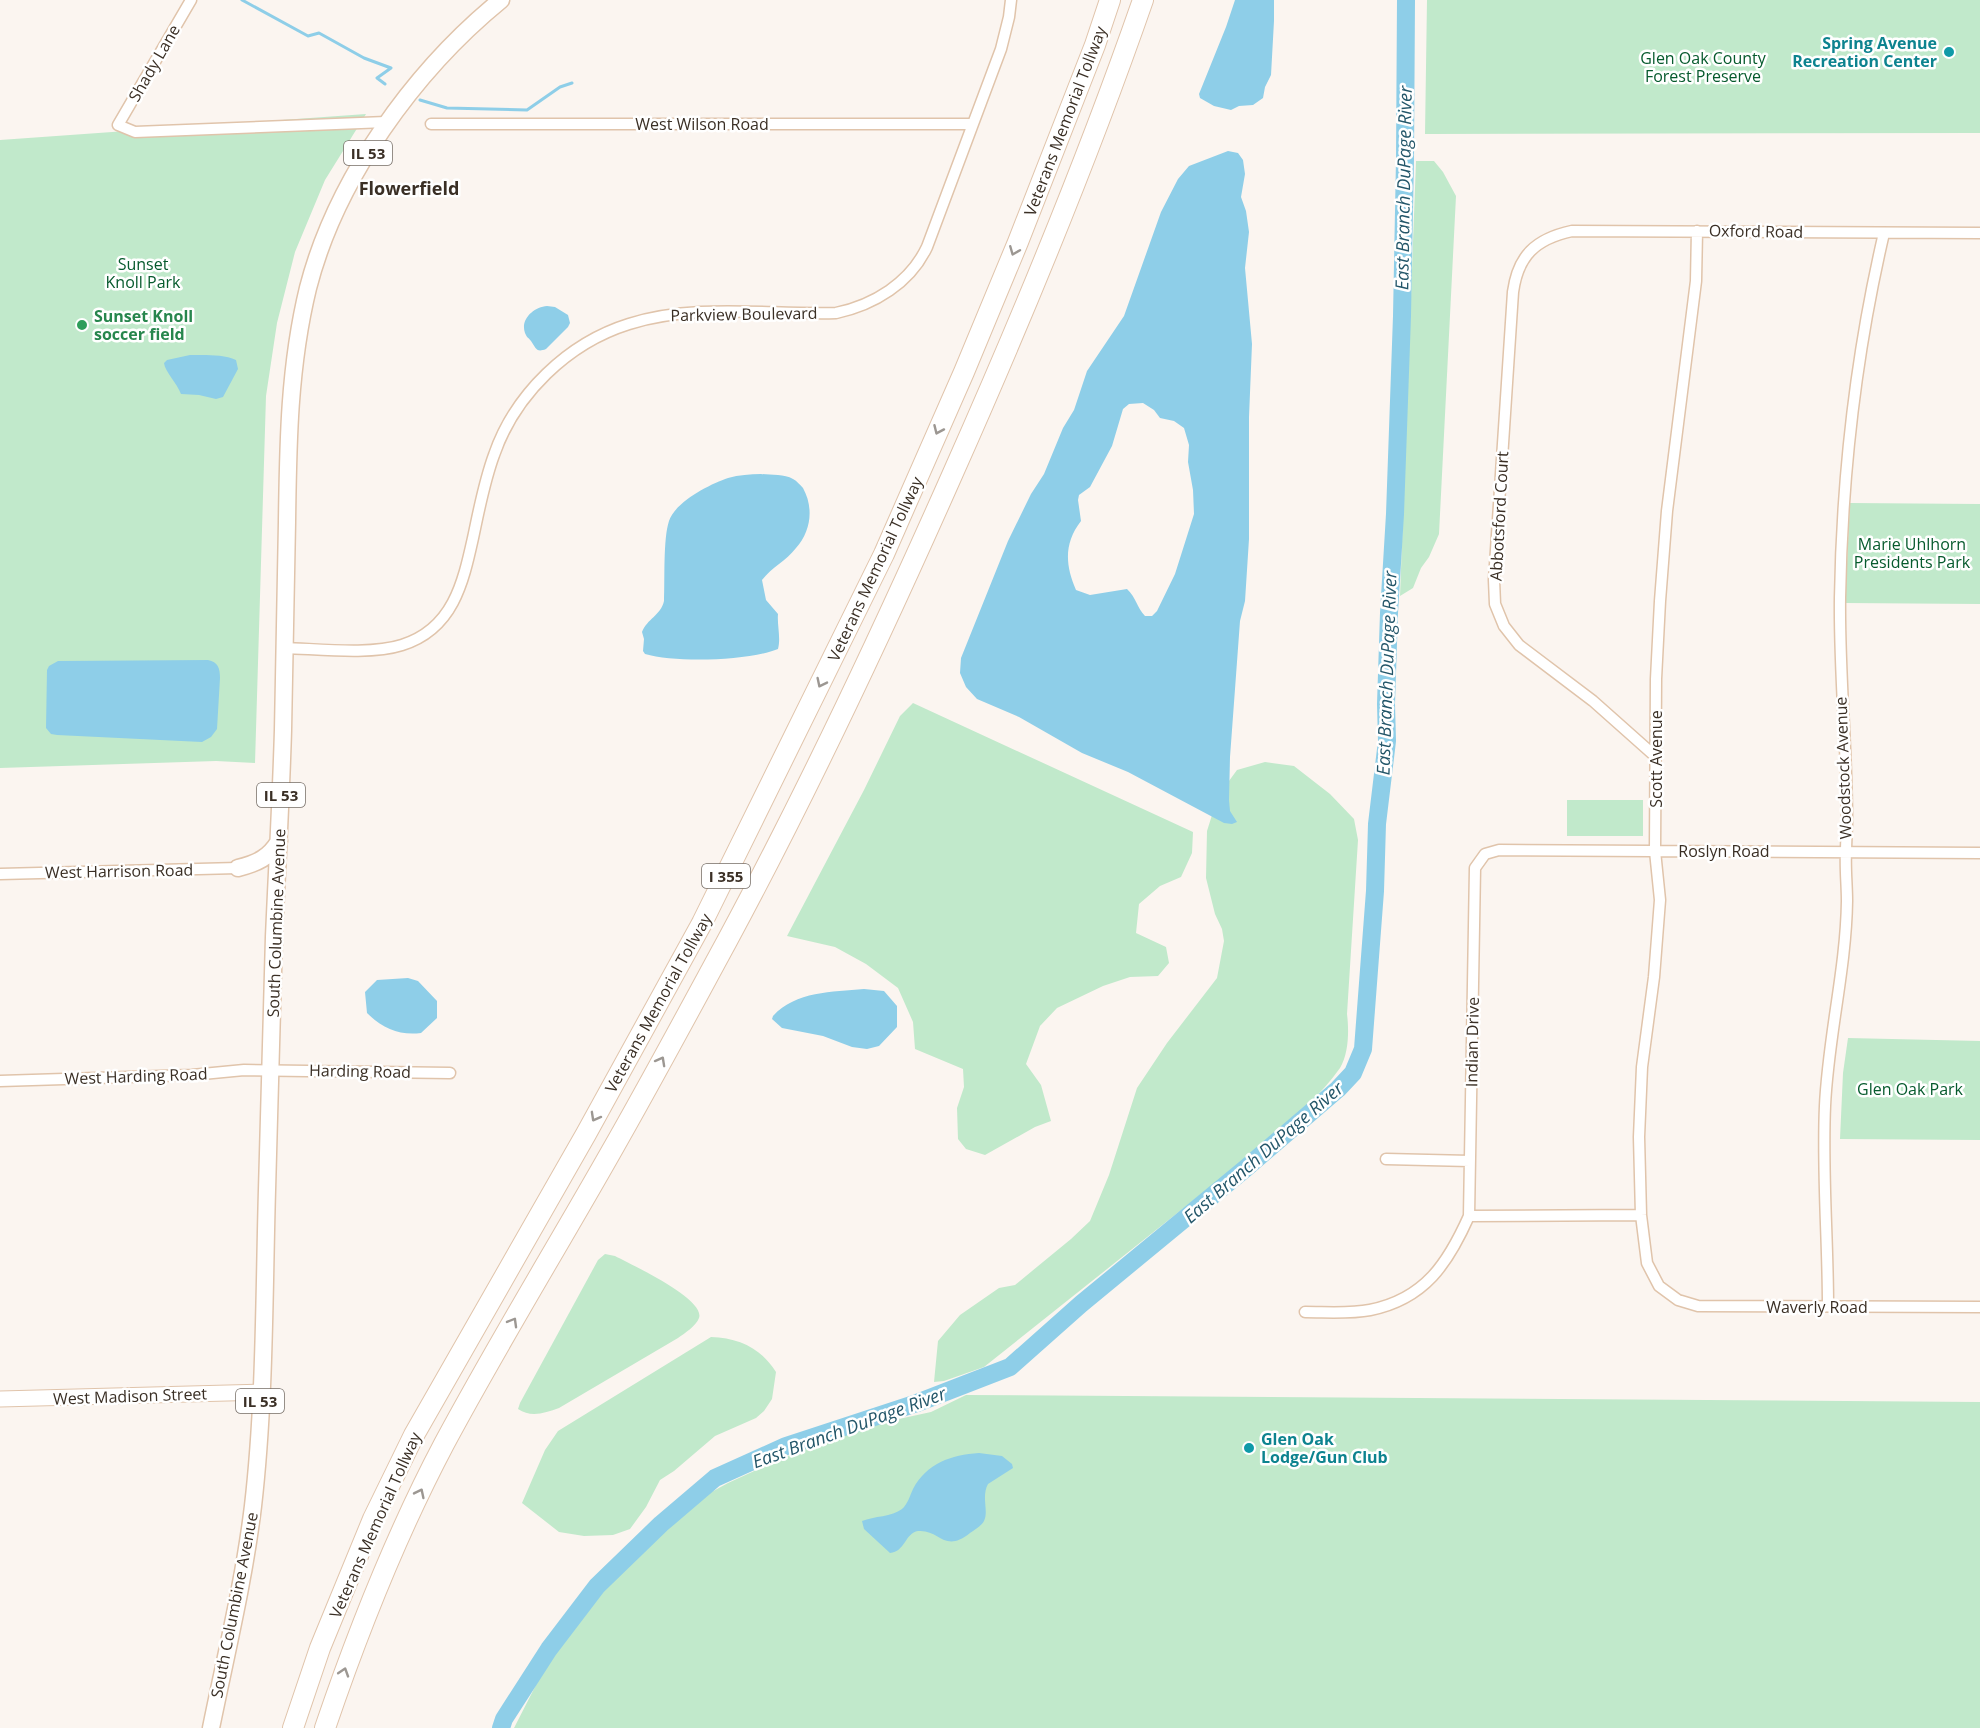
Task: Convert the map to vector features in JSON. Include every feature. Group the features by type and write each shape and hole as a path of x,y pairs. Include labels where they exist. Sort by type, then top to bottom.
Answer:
{"highway":[{"name":"Veterans Memorial Tollway","path":"293,1728 320,1648 342,1594 373,1519 414,1435 586,1134 702,923 884,554 964,372 1013,253 1095,45 1110,0"},
{"name":"Veterans Memorial Tollway","path":"325,1728 358,1635 402,1531 443,1447 612,1150 729,938 868,660 993,382 1096,132 1143,0"}],"main road":[{"name":"South Columbine Avenue","path":"211,1728 246,1556 253,1500 261,1392 285,648 288,421 297,341 309,285 325,237 346,190 386,122 432,64 475,21 501,0"},
{"path":"238,868 264,860 279,841"},
{"path":"238,868 252,870 277,887"}],"street":[{"name":"Shady Lane","path":"190,0 118,125 135,132 386,122"},
{"name":"Parkview Boulevard","path":"285,648 385,649 403,645 421,637 448,612 464,580 486,478 494,453 510,421 543,376 593,340 627,324 672,314 696,312 836,314 852,310 878,298 902,281 914,269 927,247 1001,49 1011,0"},
{"name":"West Wilson Road","path":"431,124 973,124"},
{"name":"Oxford Road","path":"1534,246 1558,234 1572,231 1980,233"},
{"name":"Scott Avenue","path":"1659,1286 1647,1263 1641,1215 1639,1137 1642,1067 1654,977 1660,900 1655,851 1656,679 1661,579 1673,455 1696,281 1697,231"},
{"name":"Woodstock Avenue","path":"1828,1306 1824,1175 1825,1104 1843,953 1846,903 1847,821 1840,641 1844,497 1858,363 1884,232"},
{"name":"Abbotsford Court","path":"1534,246 1521,262 1513,292 1494,580 1495,604 1504,626 1519,645 1593,701 1656,757"},
{"name":"Roslyn Road","path":"1475,868 1485,854 1499,850 1980,853"},
{"name":"West Harrison Road","path":"0,874 238,868"},
{"name":"Indian Drive","path":"1469,1216 1475,868"},
{"name":"Harding Road","path":"271,1070 450,1073"},
{"name":"West Harding Road","path":"0,1081 271,1070"},
{"path":"1386,1159 1470,1161"},
{"path":"1305,1312 1370,1310 1408,1295 1436,1274 1448,1259 1469,1216 1641,1215"},
{"name":"Waverly Road","path":"1659,1286 1678,1300 1698,1306 1980,1307"},
{"name":"West Madison Street","path":"0,1399 261,1392"}],"green space":[{"name":"Glen Oak County Forest Preserve","path":"1427,0 1980,0 1980,133 1425,134"},
{"name":"Sunset Knoll Park","path":"366,114 325,180 295,252 277,323 266,396 255,763 216,761 0,768 0,140"},
{"path":"1416,161 1434,161 1456,196 1439,534 1413,588 1400,596"},
{"name":"Marie Uhlhorn Presidents Park","path":"1850,503 1980,504 1980,604 1845,603"},
{"path":"913,703 1193,832 1192,853 1181,877 1160,886 1139,904 1136,933 1166,947 1169,963 1158,976 1130,977 1103,986 1057,1008 1040,1026 1026,1064 1041,1085 1051,1121 1035,1127 985,1155 966,1149 958,1139 957,1108 964,1087 963,1069 915,1049 913,1022 898,988 866,964 835,947 787,936 900,716"},
{"path":"1265,762 1294,766 1330,794 1354,819 1358,840 1347,1014 1348,1034 1347,1049 1340,1068 1314,1098 1264,1144 984,1367 944,1381 934,1382 938,1341 960,1315 999,1288 1015,1285 1090,1221 1109,1175 1137,1088 1167,1043 1217,978 1224,941 1206,878 1207,831 1218,796 1237,770"},
{"path":"1567,800 1643,800 1643,836 1567,836"},
{"name":"Glen Oak Park","path":"1848,1038 1980,1041 1980,1140 1840,1139 1843,1073"},
{"path":"605,1254 615,1256 635,1266 679,1292 698,1310 698,1321 678,1338 559,1408 538,1414 523,1412 518,1409 520,1403 598,1260"},
{"path":"711,1337 740,1342 756,1351 770,1364 776,1372 772,1399 756,1418 715,1436 660,1480 646,1507 630,1529 613,1535 584,1536 559,1532 522,1503 545,1450 558,1431"},
{"path":"966,1395 1980,1402 1980,1728 514,1728 538,1681 578,1620 617,1576 706,1495 780,1459 843,1434 931,1412"}],"water":[{"path":"1235,0 1274,0 1274,21 1271,75 1263,98 1253,105 1239,106 1231,110 1214,106 1200,98 1199,94"},
{"path":"1228,151 1238,153 1243,160 1245,174 1241,197 1249,232 1245,268 1252,344 1249,417 1249,539 1245,601 1240,621 1230,757 1230,811 1237,822 1232,824 1224,823 1128,772 1082,753 1019,717 977,699 966,687 960,673 961,658 1008,541 1031,494 1044,474 1063,428 1074,410 1087,371 1124,316 1161,212 1178,179 1189,166","holes":["1143,403 1154,410 1160,418 1174,421 1184,428 1189,445 1188,462 1194,514 1175,574 1157,611 1152,616 1145,616 1127,589 1090,595 1076,590 1070,572 1068,554 1075,529 1081,521 1079,495 1090,487 1112,446 1123,409 1129,404"]},
{"path":"547,306 555,307 568,315 570,323 546,349 540,350 526,336 524,323 533,311"},
{"path":"190,355 220,356 236,360 238,369 223,397 216,399 181,394 164,363 167,360"},
{"path":"761,474 786,476 796,481 803,488 810,511 808,527 801,541 792,553 762,580 766,600 778,614 778,649 749,656 693,660 645,654 642,632 660,610 664,601 666,538 669,521 673,514 678,507 694,495 712,485 732,477"},
{"path":"208,660 216,664 220,671 217,729 211,737 202,742 57,735 51,734 46,728 47,670 49,666 58,661"},
{"path":"408,978 418,981 437,1001 437,1018 421,1033 413,1034 392,1030 367,1013 365,992 377,980"},
{"path":"864,989 884,991 897,1006 897,1027 879,1046 867,1049 852,1047 823,1036 782,1028 772,1019 782,1008 803,997 827,992"},
{"path":"979,1453 1002,1456 1012,1464 1013,1468 988,1484 985,1494 984,1521 972,1532 961,1539 948,1541 925,1531 914,1532 899,1549 890,1553 864,1529 862,1521 893,1514 902,1509 919,1480 933,1467 950,1458"}],"waterway":[{"path":"242,0 308,36 319,33 364,58 391,68 377,78 385,84"},
{"name":"East Branch DuPage River","path":"501,1728 504,1719 549,1649 597,1586 661,1524 715,1478 786,1446 917,1403 1010,1367 1081,1304 1246,1168 1338,1089 1353,1073 1363,1049 1375,891 1377,824 1387,741 1389,613 1402,316 1406,0"},
{"path":"420,100 447,108 527,110 560,87 572,83"}],"place":[{"name":"Spring Avenue Recreation Center","path":"1949,52"},
{"name":"Sunset Knoll soccer field","path":"82,325"},
{"name":"Glen Oak Lodge/Gun Club","path":"1249,1448"}],"district":[{"name":"Flowerfield","path":"409,188"}]}
